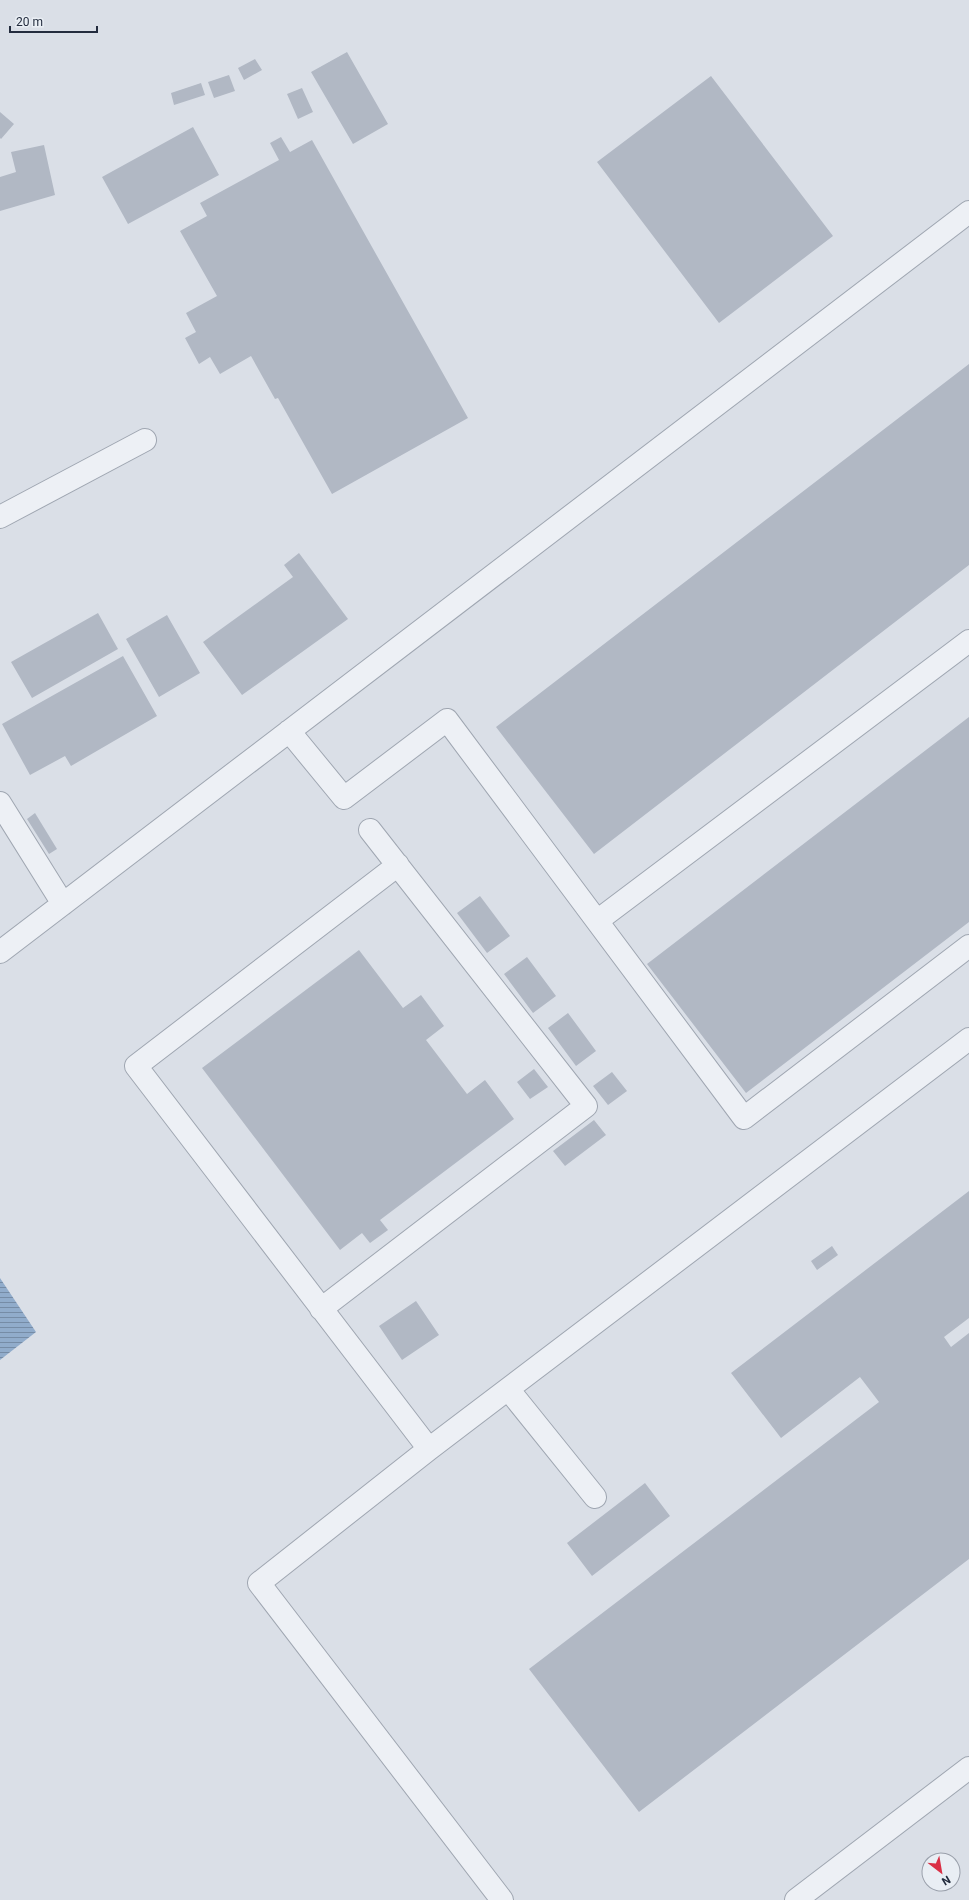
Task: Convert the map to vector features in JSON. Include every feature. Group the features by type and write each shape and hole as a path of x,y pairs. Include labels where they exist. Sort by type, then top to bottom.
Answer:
{"street":[{"path":"0,952 969,212"},
{"path":"0,517 145,440"},
{"path":"597,921 969,641"},
{"path":"289,731 344,798 448,720 744,1118 969,946"},
{"path":"0,803 63,904"},
{"path":"321,1308 586,1106 370,830"},
{"path":"398,866 136,1066 429,1449"},
{"path":"502,1900 259,1583 429,1449 969,1039"},
{"path":"508,1389 595,1497"},
{"path":"796,1900 969,1768"}],"water":[{"path":"0,1278 36,1332 0,1360"}],"building":[{"path":"347,52 388,124 353,144 311,72"},
{"path":"255,59 262,70 244,80 238,68"},
{"path":"229,75 235,91 214,98 208,82"},
{"path":"711,76 833,236 719,323 597,162"},
{"path":"201,83 205,95 174,105 171,93"},
{"path":"302,88 313,112 298,119 287,94"},
{"path":"0,112 14,124 1,139 0,138"},
{"path":"193,127 219,175 128,224 102,177"},
{"path":"281,137 290,152 312,140 468,418 332,494 278,398 275,399 251,356 220,374 210,357 199,364 185,338 196,332 186,313 217,296 180,231 207,216 200,203 279,160 270,143"},
{"path":"44,145 55,195 0,211 0,177 16,172 11,152"},
{"path":"969,364 969,565 594,854 496,727"},
{"path":"299,553 348,619 242,695 203,642 293,577 284,565"},
{"path":"98,613 118,649 32,698 11,662"},
{"path":"167,615 200,673 159,697 126,639"},
{"path":"123,656 157,716 71,766 65,756 30,775 2,724"},
{"path":"969,717 969,922 746,1093 647,964"},
{"path":"35,813 57,849 49,854 27,819"},
{"path":"480,896 510,936 487,953 457,913"},
{"path":"359,950 403,1008 421,995 444,1026 426,1040 467,1094 485,1080 514,1119 380,1220 388,1230 370,1243 362,1233 340,1250 202,1068"},
{"path":"527,957 556,996 533,1013 504,974"},
{"path":"568,1013 596,1051 576,1066 548,1028"},
{"path":"534,1069 548,1087 530,1099 517,1082"},
{"path":"612,1072 627,1091 608,1105 593,1086"},
{"path":"594,1120 606,1135 565,1166 553,1151"},
{"path":"969,1191 969,1318 944,1337 951,1347 969,1333 969,1559 639,1812 529,1669 879,1402 860,1377 781,1438 731,1373"},
{"path":"832,1246 838,1255 817,1270 811,1261"},
{"path":"416,1301 439,1335 402,1360 379,1326"},
{"path":"645,1483 670,1516 592,1576 567,1543"}]}
